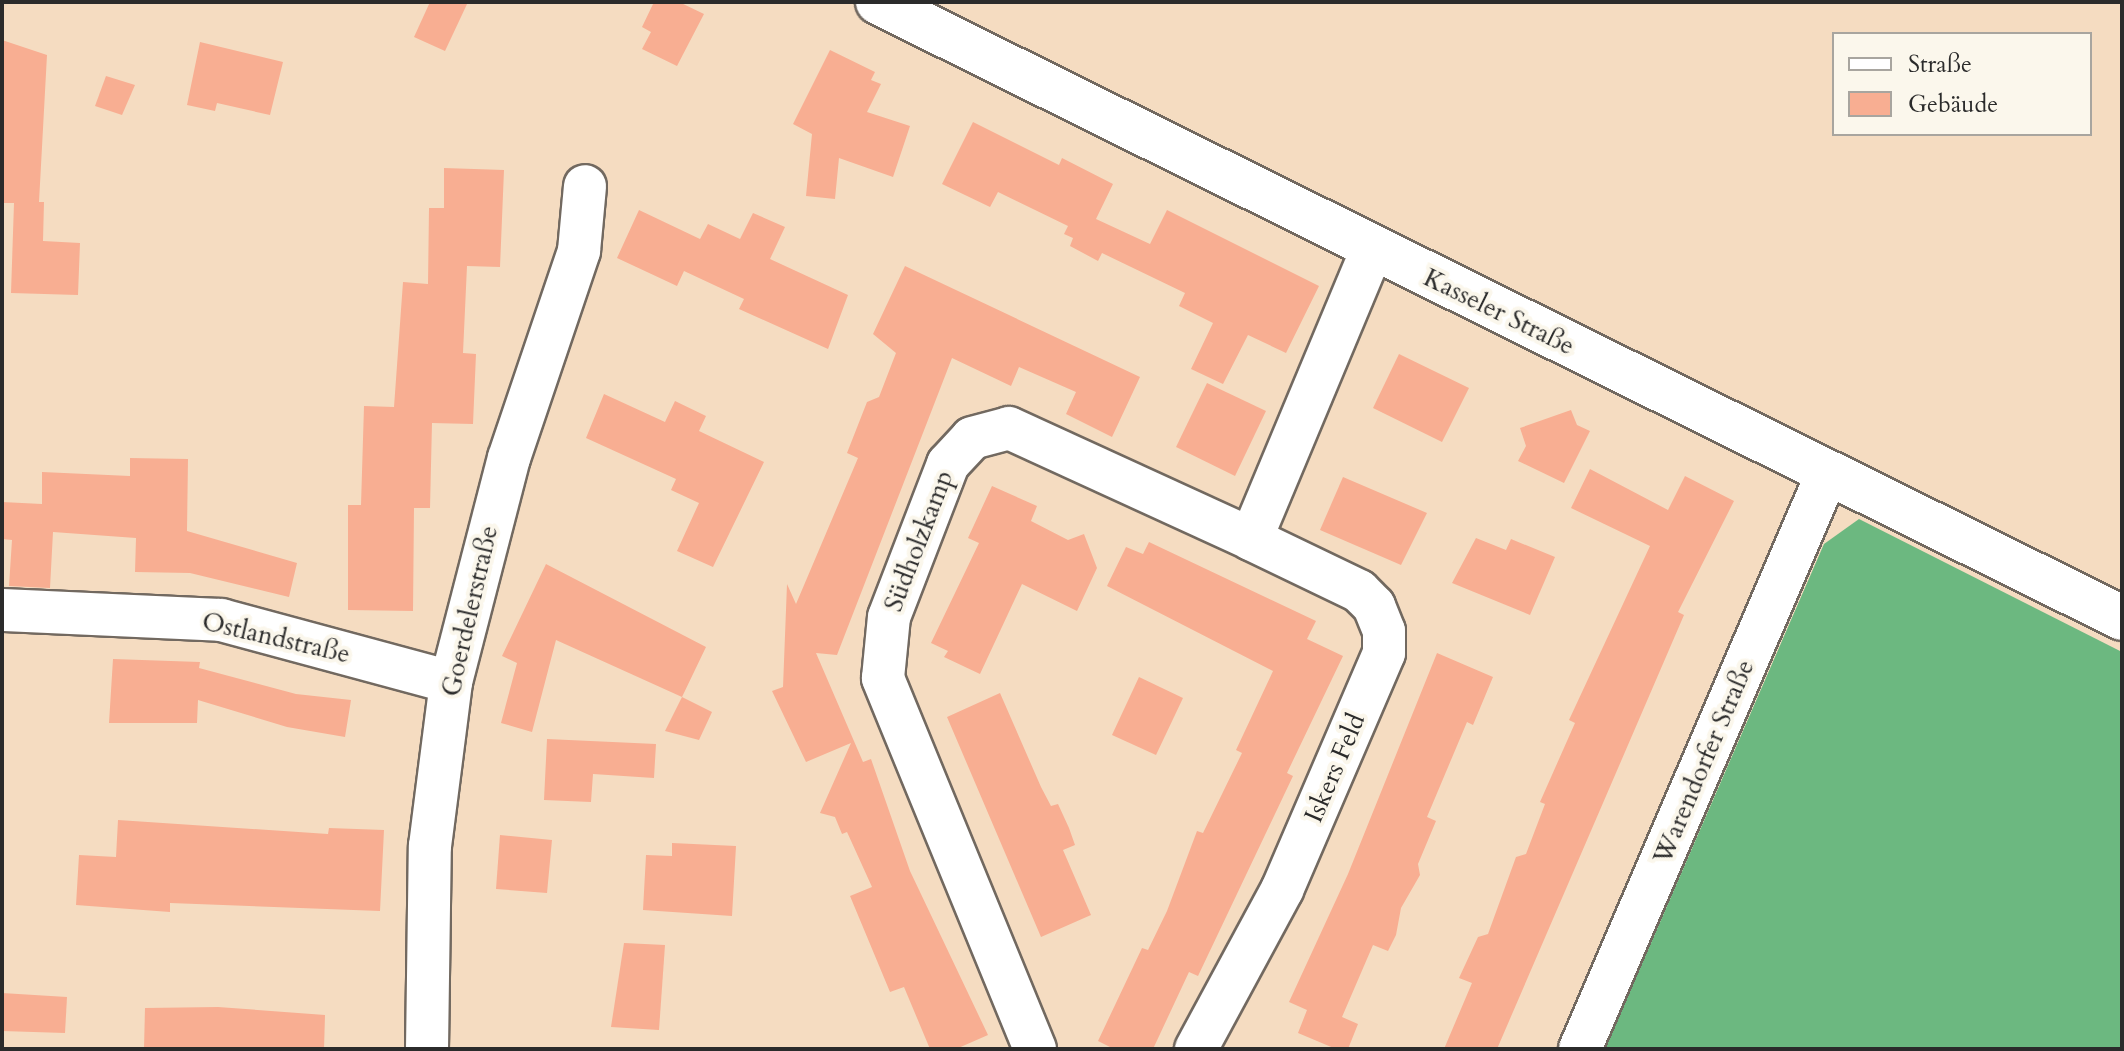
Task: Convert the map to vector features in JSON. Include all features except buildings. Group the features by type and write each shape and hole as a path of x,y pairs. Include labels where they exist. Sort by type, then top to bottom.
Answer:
{"street":[{"name":"Kasseler Straße","path":"878,2 1372,250 2122,618"},
{"name":"Goerdelerstraße","path":"427,1049 430,846 451,682 509,458 579,251 585,186"},
{"path":"1251,539 1372,250"},
{"name":"Südholzkamp","path":"1035,1049 883,678 889,617 948,464 972,438 1009,428 1251,539"},
{"name":"Warendorfer Straße","path":"1580,1049 1827,474"},
{"name":"Iskers Feld","path":"1196,1049 1282,890 1384,653 1384,631 1374,606 1359,591 1251,539"},
{"name":"Ostlandstraße","path":"2,610 221,620 451,682"}],"green space":[{"path":"1859,519 2122,652 2122,1049 1605,1049 1824,544"}]}
